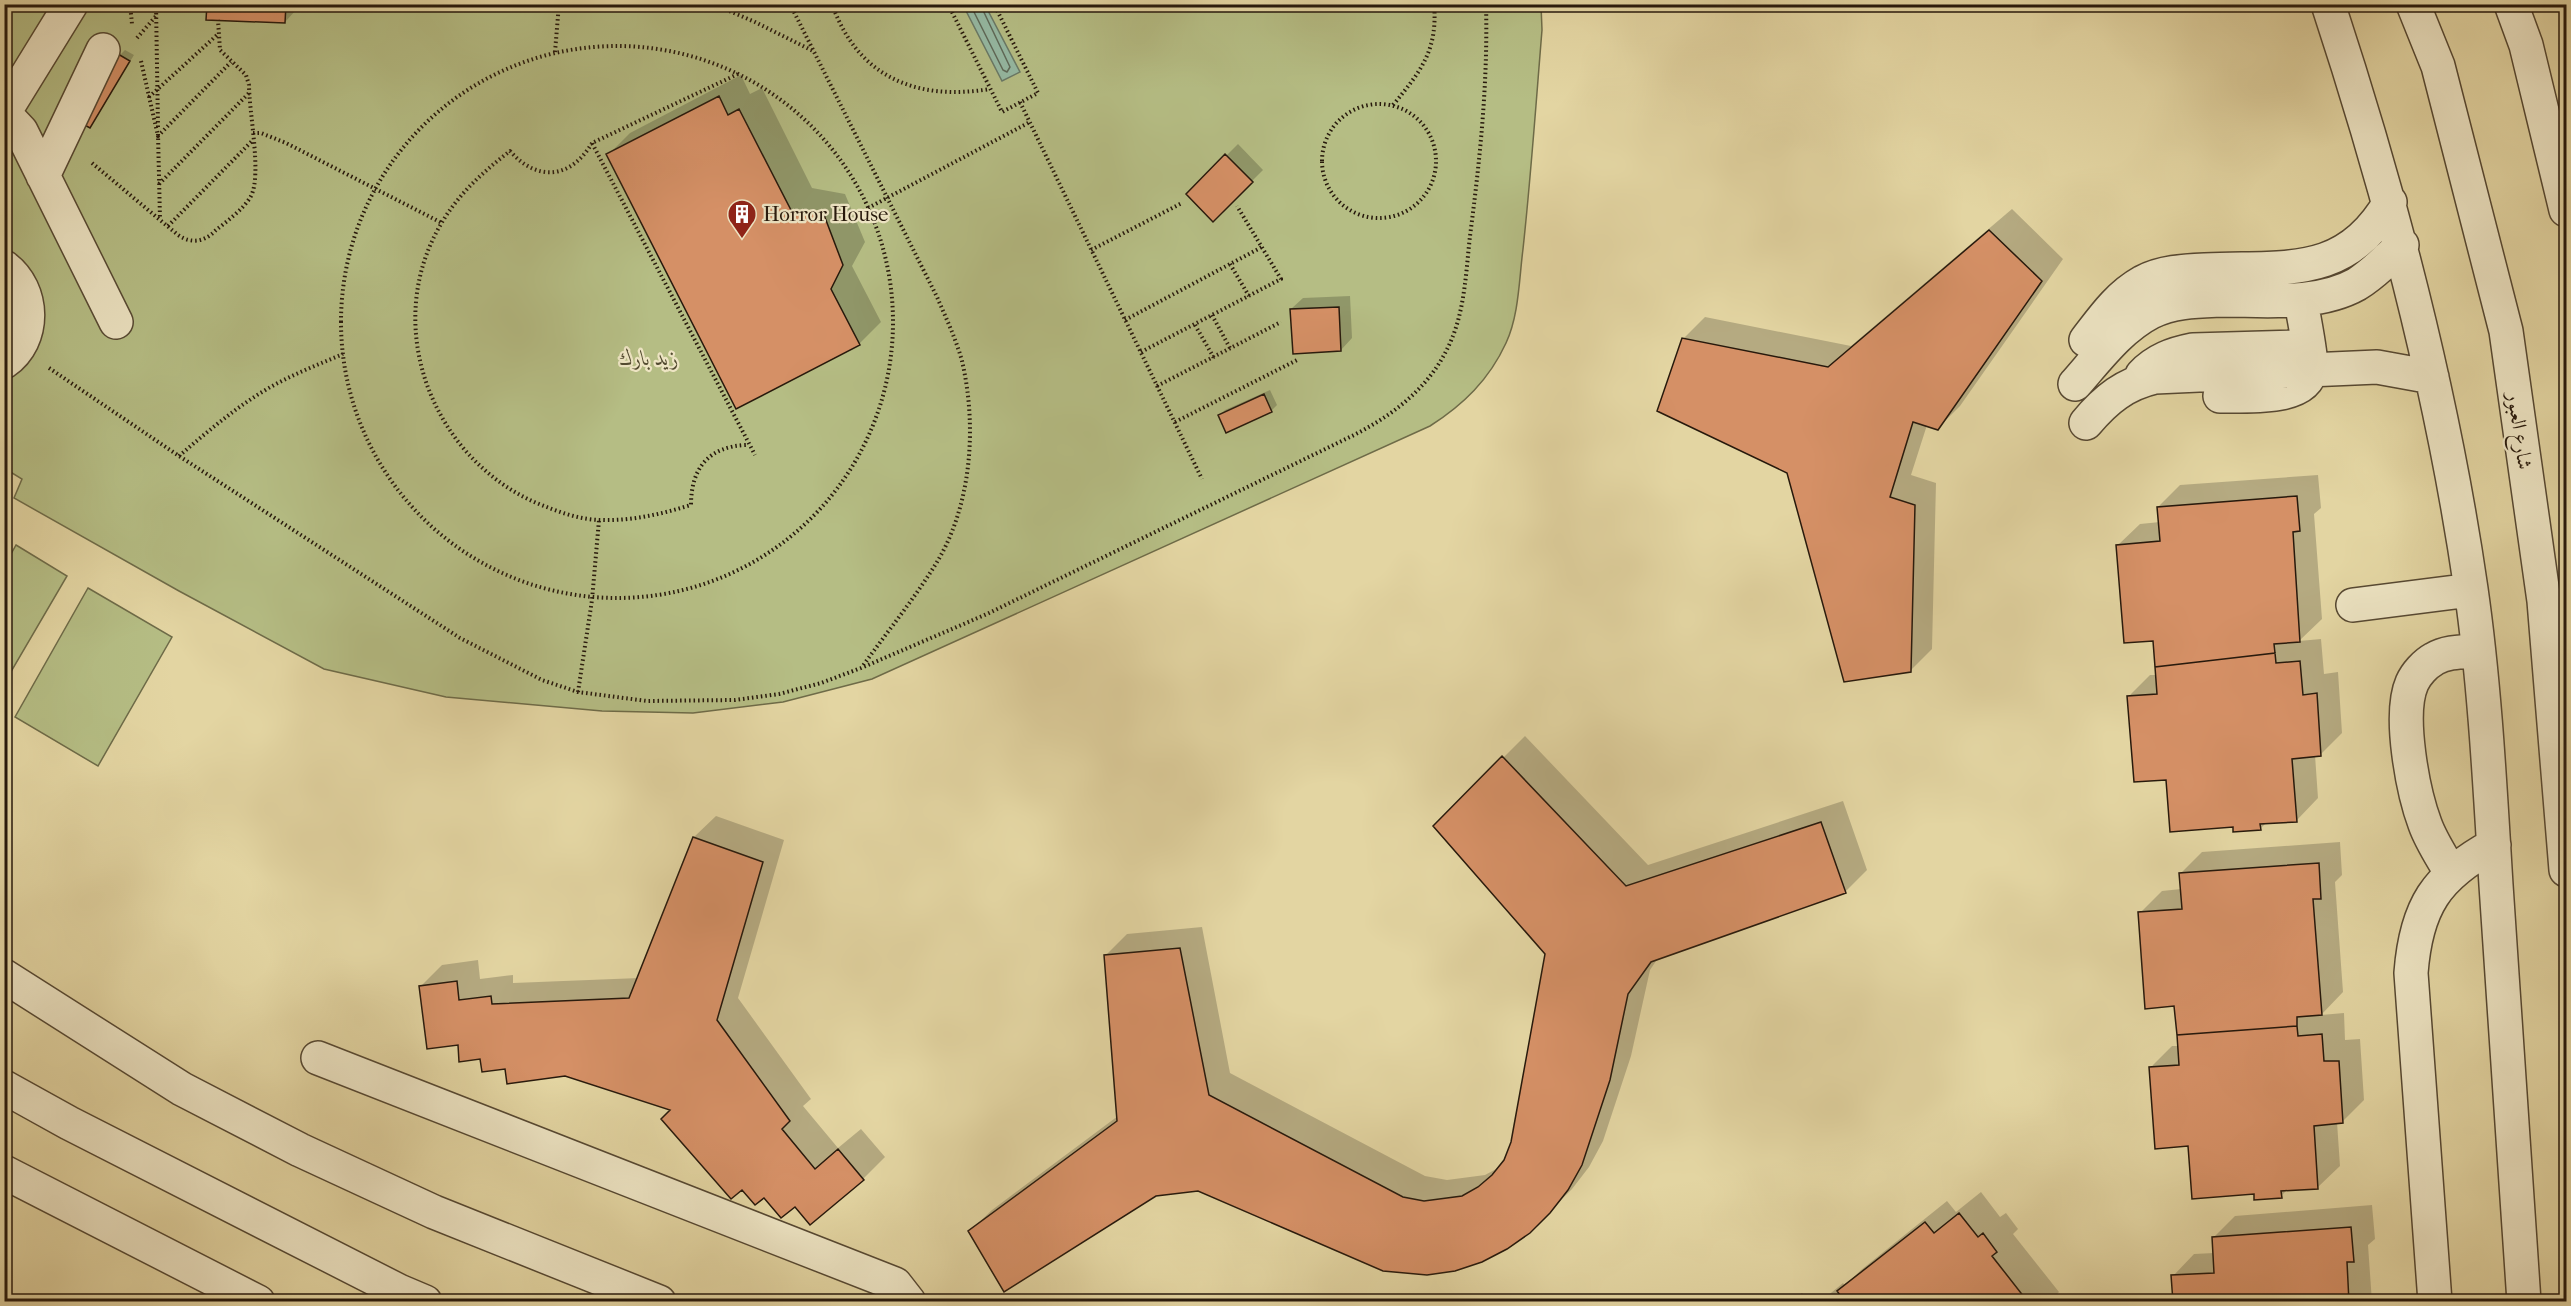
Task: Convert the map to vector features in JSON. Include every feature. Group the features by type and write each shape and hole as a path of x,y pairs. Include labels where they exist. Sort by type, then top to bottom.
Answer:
{"street":[{"path":"71,4 4,113 21,131 117,322"},
{"path":"2328,4 2402,245 2457,501 2471,591 2494,845 2524,1302"},
{"name":"شارع العبور","path":"2413,4 2439,66 2506,331 2544,601 2566,870"},
{"path":"2511,4 2526,45 2566,210"},
{"path":"43,176 103,50"},
{"path":"2085,340 2112,306 2127,292 2145,281 2178,272 2305,265 2328,260 2349,250 2368,234 2390,202"},
{"path":"2075,384 2132,324 2151,312 2172,304 2194,301 2301,300 2340,291 2374,272 2402,245"},
{"path":"4,267 20,285 27,300 26,333 12,355"},
{"path":"2301,300 2309,358 2305,382 2294,390 2279,394 2173,398 2093,415 2121,389 2137,381 2309,358 2432,377"},
{"path":"2353,605 2471,591"},
{"path":"2451,873 2426,827 2416,795 2410,762 2407,702 2413,681 2432,660 2444,654 2478,651"},
{"path":"2435,1302 2411,973 2414,940 2424,909 2442,882 2465,860 2494,845"},
{"path":"4,976 182,1089 300,1150 434,1212 659,1302"},
{"path":"318,1058 895,1284 909,1302"},
{"path":"4,1087 69,1123 399,1291 425,1302"},
{"path":"7,1180 258,1302"}],"path":[{"path":"130,4 136,39 156,15"},
{"path":"156,4 160,219"},
{"path":"555,52 558,4"},
{"path":"713,4 814,51"},
{"path":"790,4 951,328 962,361 968,394 969,440 962,496 952,530 937,561 861,668"},
{"path":"832,4 839,24 856,50 880,71 908,86 939,93 990,89"},
{"path":"948,4 1002,112 1038,93 994,4"},
{"path":"1393,105 1424,64 1432,46 1436,25 1434,4"},
{"path":"12,355 179,456 460,638 542,680 578,692 647,700 735,700 780,694 821,683 861,668 987,614 1354,435 1384,419 1411,398 1433,372 1450,343 1461,311 1484,129 1486,4"},
{"path":"61,138 183,239 202,240 214,233 248,201 256,179 248,78 220,50 218,20"},
{"path":"149,97 218,34"},
{"path":"602,45 648,47 695,56 739,74 780,98 816,129 845,166 868,208 886,268 892,309 890,361 874,421 856,459 827,502 790,539 747,568 699,588 648,599 592,600 533,587 475,561 424,522 383,471 355,413 343,354 341,299 350,248 375,187 395,157 427,121 465,90 508,67 555,52 602,45"},
{"path":"139,51 158,136"},
{"path":"158,136 231,62"},
{"path":"739,74 592,143 585,156 574,165 561,171 546,172 533,169 520,163 510,151 480,174 454,203 442,223 422,272 416,310 417,349 427,387 443,422 465,453 494,479 526,500 562,513 600,520 646,518 691,505 693,481 708,457 734,445 747,445"},
{"path":"159,184 249,93"},
{"path":"1020,102 1202,478"},
{"path":"1375,104 1393,105 1410,113 1424,124 1432,140 1436,158 1435,176 1428,192 1416,206 1400,215 1382,219 1364,217 1348,210 1335,198 1326,183 1321,165 1324,147 1337,124 1358,108 1375,104"},
{"path":"868,208 1030,122"},
{"path":"253,133 278,139 442,223"},
{"path":"168,226 252,141"},
{"path":"592,143 747,445 755,455"},
{"path":"1091,250 1182,203"},
{"path":"1141,352 1281,279 1237,206"},
{"path":"1125,320 1262,247"},
{"path":"1230,264 1249,296"},
{"path":"1212,315 1231,350"},
{"path":"1157,386 1231,350 1281,322"},
{"path":"1195,325 1214,358"},
{"path":"179,456 217,424 267,389 343,354"},
{"path":"1175,422 1299,359"},
{"path":"578,692 592,600 600,520"}],"green space":[{"name":"زيد بارك","path":"4,5 1541,5 1542,30 1533,140 1516,309 1506,343 1492,369 1464,400 1430,426 872,679 783,702 693,713 602,711 446,697 324,669 14,498 22,479 4,468"},
{"path":"16,545 67,576 5,682 5,565"},
{"path":"88,588 172,637 98,766 15,717"}],"water":[{"path":"963,5 985,5 1020,72 1002,81"}],"building":[{"path":"207,4 286,4 285,23 206,20"},
{"path":"118,54 130,61 90,128 79,122"},
{"name":"Horror House","path":"719,96 728,115 739,109 791,210 824,215 843,265 831,289 860,345 736,409 606,154"},
{"path":"1225,154 1253,182 1213,222 1186,194"},
{"path":"1989,230 2042,281 1938,430 1913,422 1890,497 1915,505 1911,672 1844,682 1787,473 1657,411 1682,338 1828,367"},
{"path":"1339,307 1341,351 1293,354 1290,309"},
{"path":"1264,394 1272,412 1226,433 1218,415"},
{"path":"2297,496 2300,531 2293,532 2300,642 2274,644 2275,653 2155,667 2153,641 2124,643 2116,545 2160,541 2157,507"},
{"path":"2275,653 2276,663 2300,661 2303,695 2317,693 2321,756 2292,759 2297,822 2260,824 2261,830 2233,832 2233,827 2170,832 2166,780 2134,782 2127,696 2157,694 2155,667"},
{"path":"1502,756 1626,886 1821,822 1846,893 1651,962 1628,994 1610,1080 1582,1165 1568,1190 1530,1233 1507,1249 1482,1262 1455,1271 1427,1275 1383,1271 1198,1191 1156,1196 1004,1292 968,1231 1117,1121 1104,955 1180,948 1209,1095 1403,1197 1424,1201 1462,1196 1478,1187 1492,1175 1504,1160 1511,1142 1545,954 1433,826"},
{"path":"693,837 763,862 717,1020 790,1121 782,1129 815,1169 838,1149 864,1180 810,1225 795,1207 781,1218 764,1198 755,1205 742,1190 731,1199 661,1119 670,1110 565,1076 507,1084 505,1069 482,1072 480,1059 459,1062 458,1045 427,1049 419,986 457,981 459,1000 491,996 492,1004 629,998"},
{"path":"2319,863 2321,899 2313,899 2322,1015 2297,1017 2297,1026 2177,1035 2174,1006 2145,1009 2138,912 2182,909 2179,873"},
{"path":"2297,1026 2298,1036 2322,1034 2324,1061 2339,1061 2343,1123 2314,1126 2318,1189 2281,1191 2282,1198 2254,1200 2254,1194 2192,1199 2188,1146 2155,1149 2149,1067 2179,1065 2177,1035"},
{"path":"1959,1213 1978,1237 1983,1233 1997,1252 1992,1256 2028,1302 1845,1302 1837,1291 1925,1222 1934,1233"},
{"path":"2351,1227 2354,1262 2347,1262 2349,1302 2173,1302 2171,1275 2214,1273 2212,1237"}],"place":[{"name":"Horror House","path":"742,240"}]}
